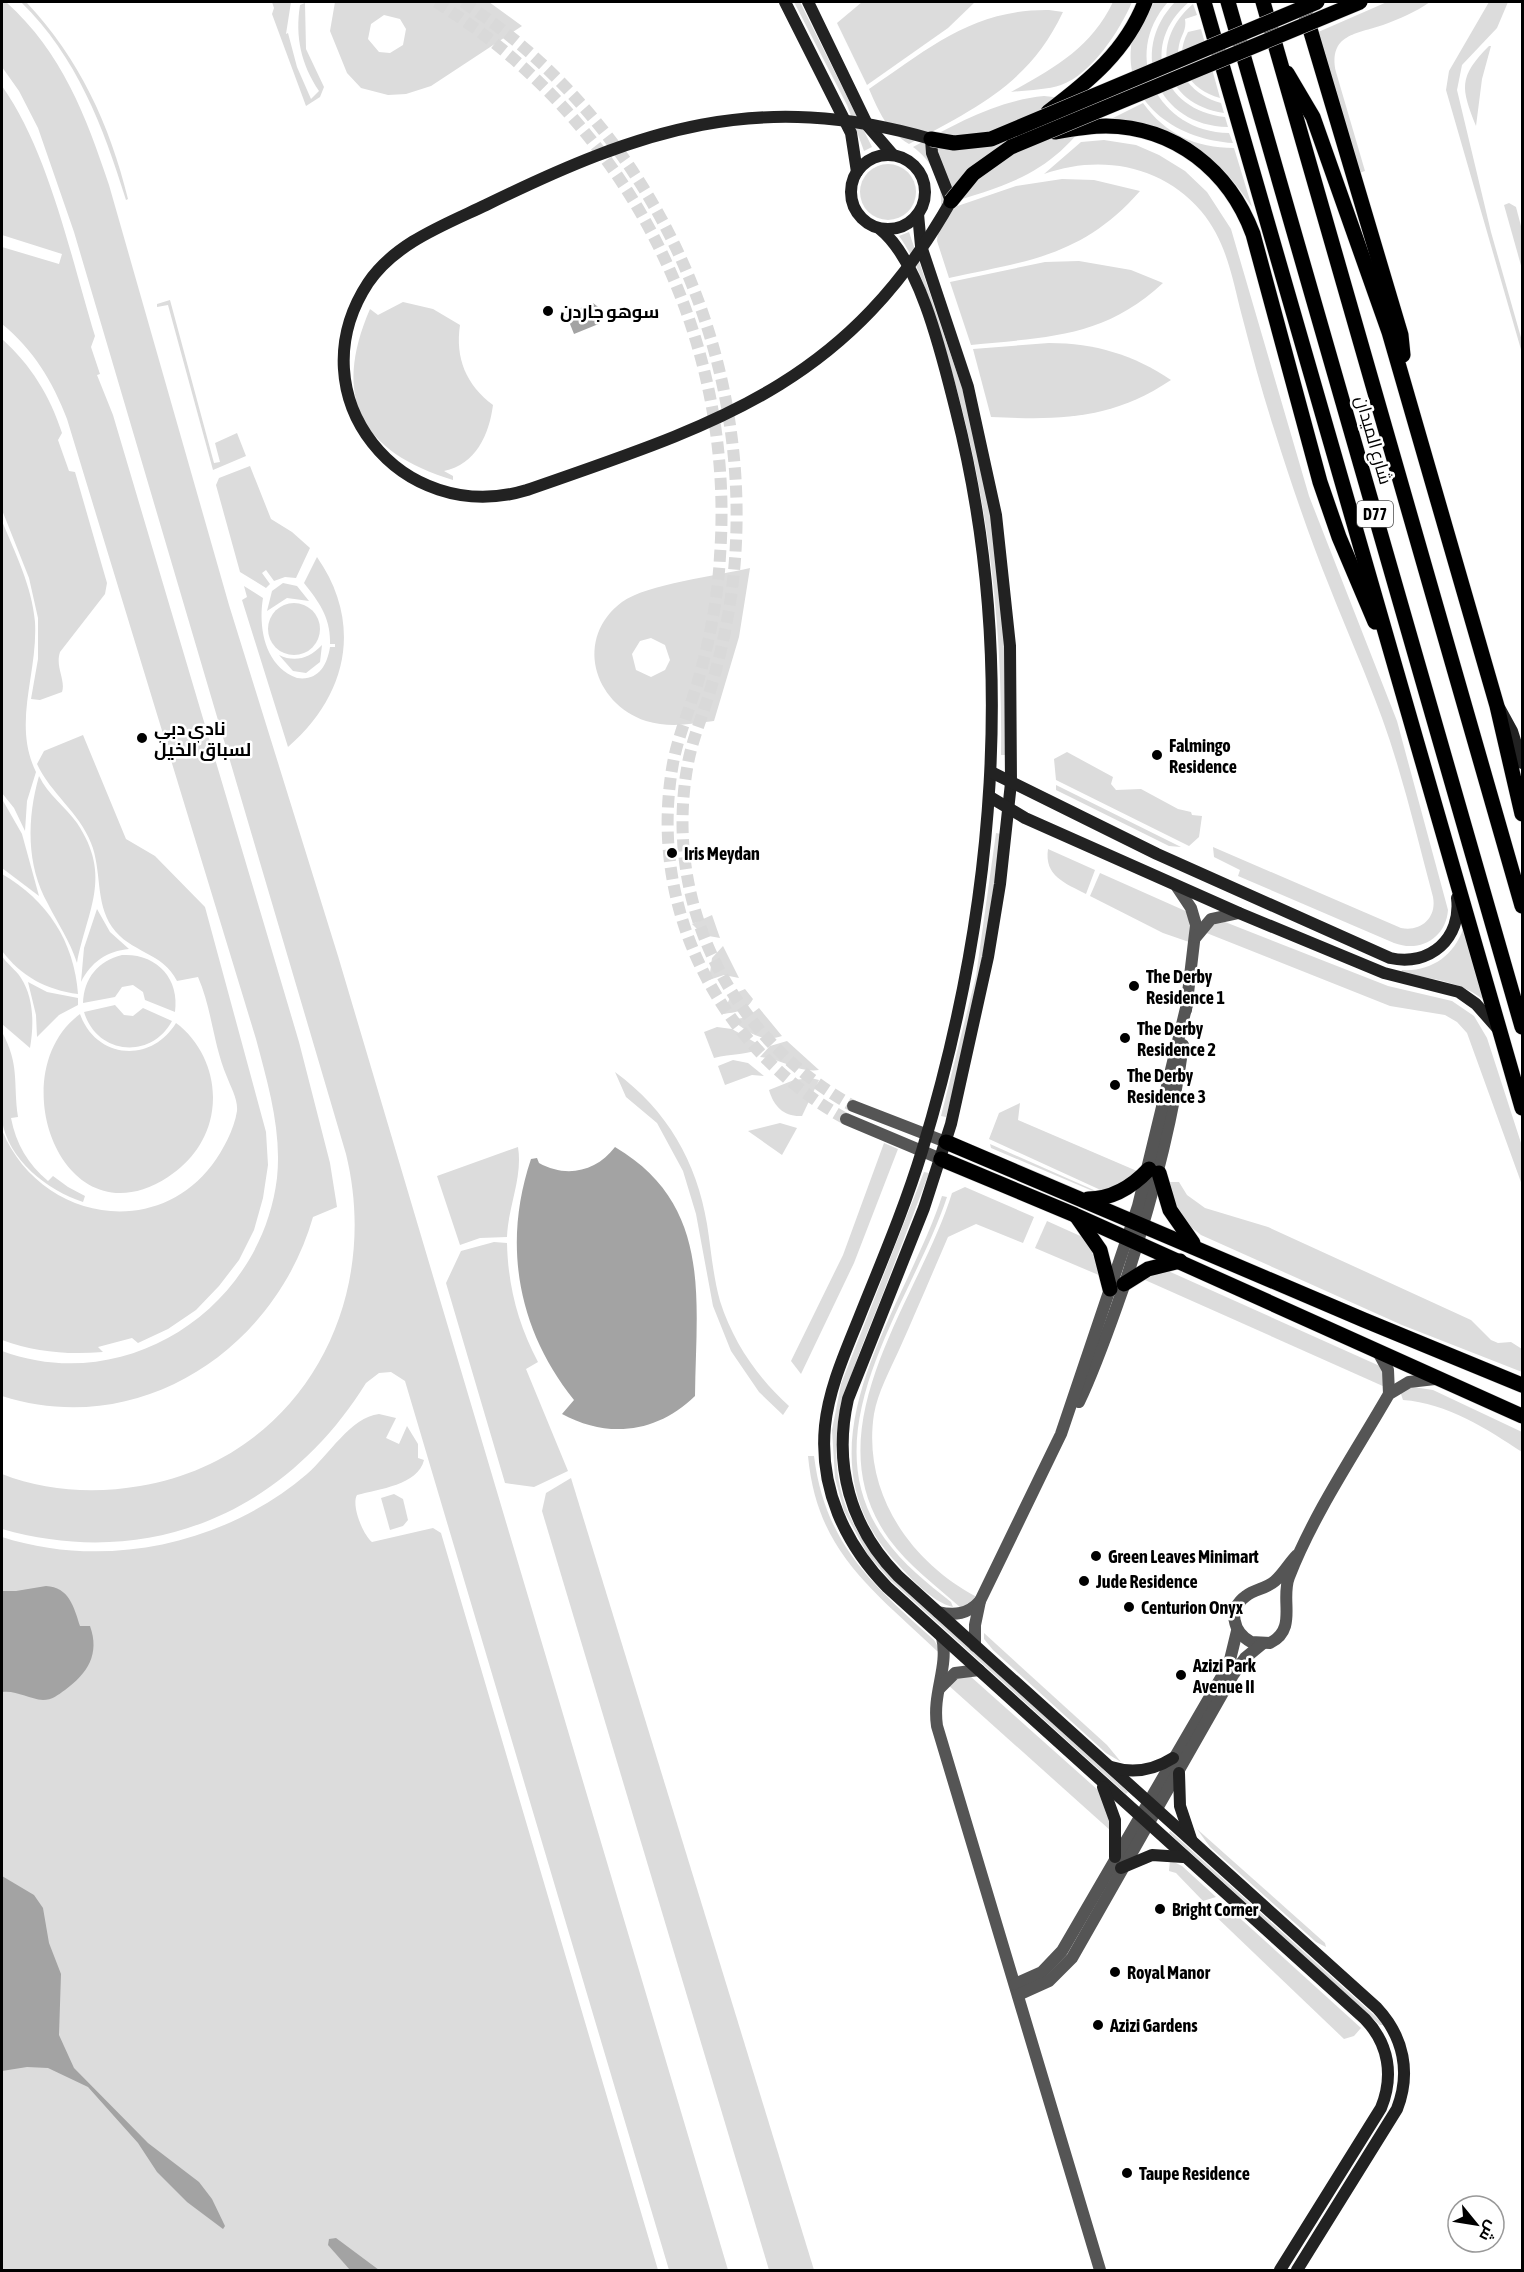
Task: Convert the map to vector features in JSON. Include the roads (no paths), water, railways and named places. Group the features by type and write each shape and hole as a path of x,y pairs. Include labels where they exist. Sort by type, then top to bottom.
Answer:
{"main road":[{"path":"1041,126 1107,63 1127,38 1146,2"},
{"path":"1204,2 1448,844 1522,1108"},
{"name":"شارع الميدان","path":"1228,2 1522,1027"},
{"name":"شارع الميدان","path":"1263,2 1522,906"},
{"path":"1302,2 1401,335 1403,354 1401,373"},
{"path":"951,201 973,174 991,159 1041,126 1317,2"},
{"path":"931,139 954,143 979,142 1041,126 1360,2"},
{"path":"1280,64 1294,83 1313,117 1374,285 1497,706 1522,814"},
{"path":"1041,126 1132,128 1166,138 1196,155 1227,184 1254,234 1329,509 1376,623 1397,667"},
{"path":"946,1142 1139,1222 1420,1344 1522,1384"},
{"path":"941,1159 1133,1240 1522,1416"},
{"path":"1085,1199 1103,1198 1121,1192 1154,1171 1170,1210 1182,1230 1197,1247"},
{"path":"1076,1215 1100,1250 1117,1286 1148,1269 1180,1261"}],"street":[{"path":"785,2 850,133 857,172 851,190 854,208 867,223 880,229 900,249 909,265 939,351 966,453 982,544 991,628 993,713 990,797 980,894 968,963 923,1150 834,1383 825,1427 825,1456 834,1505 855,1549 881,1581 1183,1857 1365,2019 1383,2046 1389,2073 1387,2091 1381,2108 1280,2271"},
{"path":"808,2 868,126 893,156"},
{"path":"777,117 874,125 931,139 932,153 951,201 913,262 882,301 847,336 788,381 746,406 701,427 527,490 503,496 475,498 448,494 421,484 398,470 377,450 361,427 351,402 345,374 347,332 359,299 378,270 399,251 417,239 552,174 651,135 734,119 777,117"},
{"path":"857,172 873,158 893,156 907,160 922,178 924,201 918,214 901,227 880,229"},
{"path":"918,214 921,246 968,387 996,515 1010,646 1011,783 988,957 946,1142 853,1383 845,1414 842,1446 849,1494 868,1538 886,1564 1377,2008 1390,2024 1399,2042 1404,2080 1397,2109 1298,2271"},
{"path":"1497,706 1509,724 1522,763"},
{"path":"991,772 1227,887 1398,960 1413,960 1428,955 1446,941 1454,928 1458,906 1448,844"},
{"path":"990,797 1177,887 1239,913 1384,973 1460,992 1476,1004 1502,1035"},
{"path":"975,1646 975,1625 980,1601 1097,1362 1117,1286 1154,1171 1187,1004 1195,938 1193,912 1177,887"},
{"path":"1195,938 1211,919 1239,913"},
{"path":"853,1106 946,1142"},
{"path":"846,1119 941,1159"},
{"path":"1376,1349 1388,1370 1389,1394"},
{"path":"1016,1989 1057,1959 1152,1805 1173,1758 1229,1664 1238,1630 1234,1616 1237,1605 1248,1594 1260,1591 1275,1581 1297,1555 1389,1394 1416,1379 1446,1380"},
{"path":"1238,1630 1251,1642 1262,1644 1274,1641 1284,1630 1287,1621 1286,1587 1297,1555"},
{"path":"1260,1591 1275,1595 1286,1607"},
{"path":"938,1612 960,1614 980,1601"},
{"path":"942,1637 944,1659 935,1710 939,1733 1100,2271"},
{"path":"1152,1805 1179,1773 1236,1668 1262,1644"},
{"path":"936,1695 950,1676 965,1670 979,1670"},
{"path":"1109,1767 1141,1770 1158,1766 1173,1758"},
{"path":"1179,1773 1180,1806 1193,1843"},
{"path":"1099,1780 1109,1799 1115,1820 1118,1862"},
{"path":"1118,1862 1152,1855 1183,1857"},
{"path":"1383,2046 1399,2042"}],"tunnel":[{"path":"436,2 503,50 563,107 614,170 655,240 687,314 709,392 720,473 720,556 707,648 674,758 668,813 670,866 682,918 701,967 727,1012 761,1053 800,1089 846,1119"},
{"path":"463,2 528,51 585,109 634,173 674,244 704,319 725,397 735,477 735,559 730,606 720,653 688,763 683,815 686,866 696,915 715,961 740,1004 772,1043 810,1077 853,1106"}],"place":[{"name":"سوهو جاردن","path":"548,311"},
{"name":"نادي دبي لسباق الخيل","path":"142,738"},
{"name":"Falmingo Residence","path":"1157,755"},
{"name":"Iris Meydan","path":"672,853"},
{"name":"The Derby Residence 1","path":"1134,986"},
{"name":"The Derby Residence 2","path":"1125,1038"},
{"name":"The Derby Residence 3","path":"1115,1085"},
{"name":"Green Leaves Minimart","path":"1096,1556"},
{"name":"Jude Residence","path":"1084,1581"},
{"name":"Centurion Onyx","path":"1129,1607"},
{"name":"Azizi Park Avenue II","path":"1181,1675"},
{"name":"Bright Corner","path":"1160,1909"},
{"name":"Royal Manor","path":"1115,1972"},
{"name":"Azizi Gardens","path":"1098,2025"},
{"name":"Taupe Residence","path":"1127,2173"}]}
